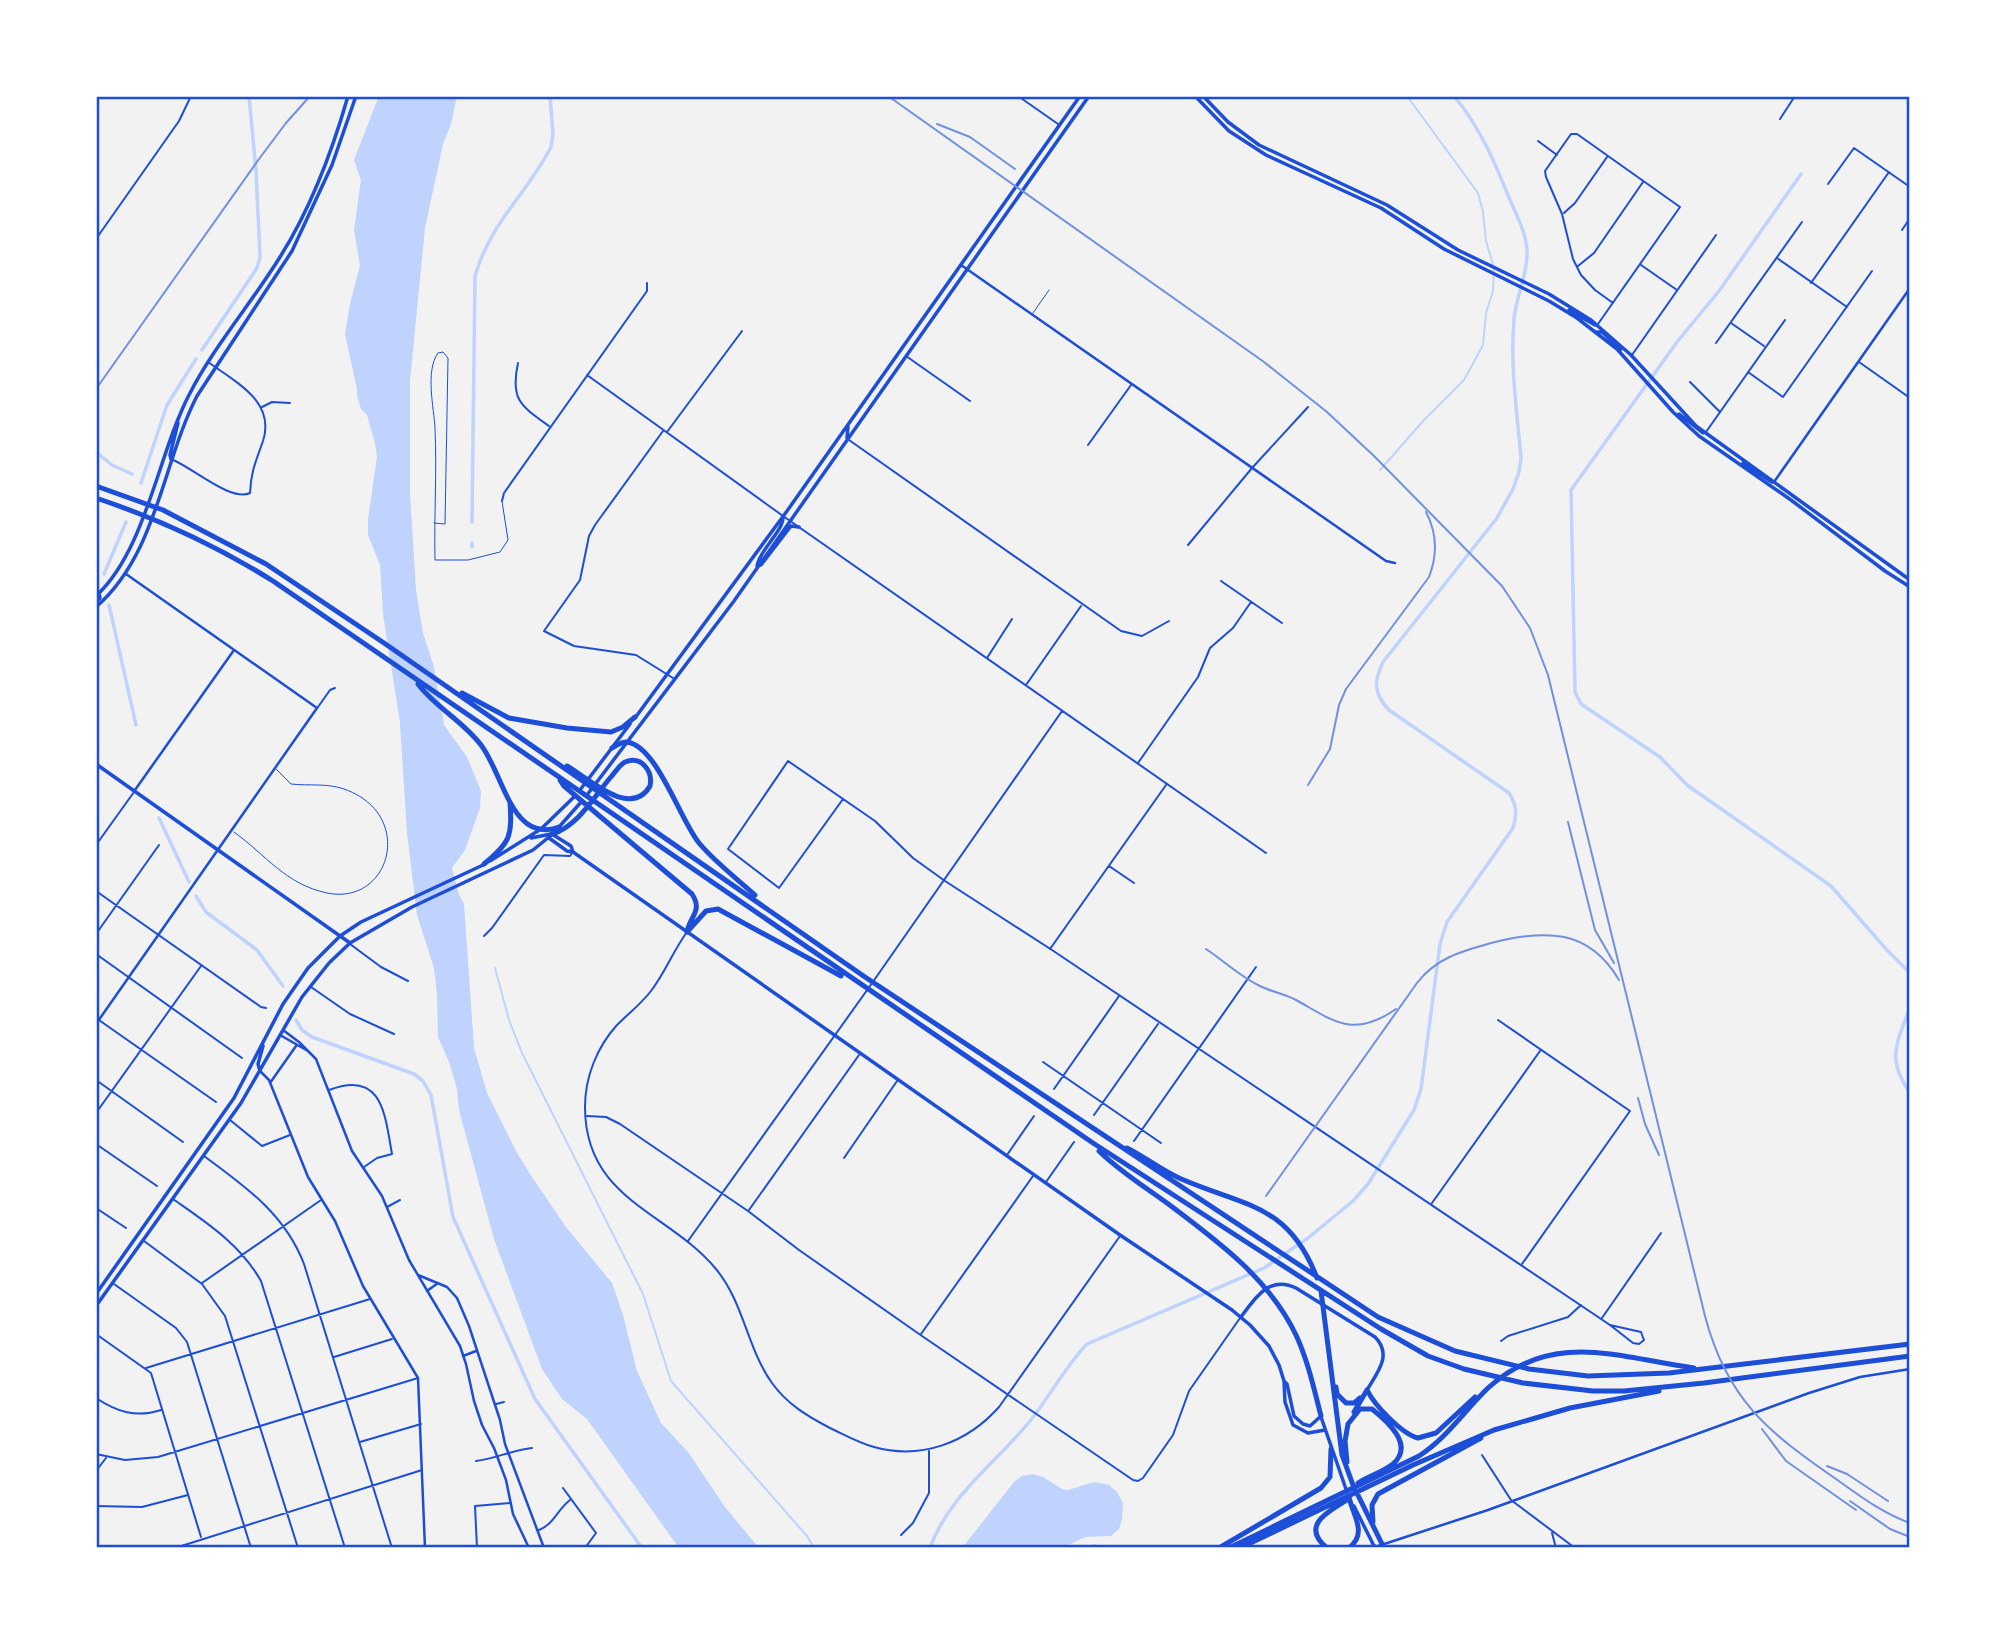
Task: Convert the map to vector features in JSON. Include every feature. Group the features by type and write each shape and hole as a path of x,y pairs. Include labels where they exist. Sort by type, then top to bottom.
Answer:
{"highway":[{"path":"96,486 163,510 245,551 574,772 881,988 1331,1289 1360,1308 1426,1340 1505,1364 1550,1372 1611,1376 1649,1375 1910,1344"},
{"path":"96,498 159,520 212,545 251,568 559,778 695,897 697,910 687,932"},
{"path":"414,679 422,690 461,723 484,748 510,802 524,821 550,834 563,831 622,764 636,761 650,771 650,786 640,798 626,799 606,794"},
{"path":"446,686 501,715 517,720 606,732 618,730 635,718"},
{"path":"612,748 628,743 651,758 684,821 699,843 776,913"},
{"path":"565,784 1093,1143 1328,1295 1429,1356 1489,1376 1546,1387 1593,1391 1624,1391 1704,1383 1910,1356"},
{"path":"484,864 496,855 508,839 512,824 510,802"},
{"path":"550,834 559,827"},
{"path":"687,932 706,911 720,910 859,985"},
{"path":"1100,1133 1175,1176 1252,1204 1288,1230 1304,1251 1321,1289 1336,1424 1348,1473 1383,1546"},
{"path":"1093,1143 1102,1154 1241,1262 1272,1296 1299,1342 1321,1416"},
{"path":"1367,1390 1373,1401 1405,1433 1422,1438 1436,1433 1502,1377 1533,1360 1564,1352 1597,1351 1701,1368"},
{"path":"1329,1358 1336,1392 1341,1399 1348,1404 1353,1403 1367,1390"},
{"path":"1229,1548 1363,1486 1494,1430 1570,1408 1704,1383"},
{"path":"1240,1548 1342,1498 1431,1448 1493,1384"},
{"path":"1348,1473 1345,1446 1348,1424 1367,1390"},
{"path":"1348,1424 1360,1409 1372,1409 1395,1431 1401,1444 1400,1454 1394,1463 1363,1486"},
{"path":"1373,1525 1372,1505 1376,1496 1494,1430"},
{"path":"1219,1548 1321,1488 1330,1476 1332,1449"},
{"path":"1327,1548 1318,1536 1318,1522 1342,1498"},
{"path":"1342,1498 1359,1529 1356,1540 1349,1548"}],"main road":[{"path":"96,604 100,598 97,594 118,570 133,541 178,417 208,362 286,248 326,163 348,96"},
{"path":"96,604 126,574 140,546 190,408 214,367 292,251 332,165 356,96"},
{"path":"96,1294 234,1098 297,981 340,936 361,922 466,873 526,840 552,819 581,789 848,426 1080,96"},
{"path":"559,827 628,743 675,680 1089,96"},
{"path":"1195,96 1229,131 1381,208 1444,249 1565,310 1597,332 1649,379"},
{"path":"1203,96 1236,129 1268,153 1387,205 1458,250 1559,299 1597,325 1631,355 1671,409 1699,436 1910,587"},
{"path":"1565,310 1573,311 1597,325"},
{"path":"1597,332 1602,332 1631,355"},
{"path":"1654,385 1705,433 1910,580"},
{"path":"1671,409 1698,431 1705,433"},
{"path":"172,460 170,455 178,428 178,417"},
{"path":"847,438 848,426"},
{"path":"1731,458 1774,482"},
{"path":"756,568 760,555 783,523 783,516"},
{"path":"756,568 765,561 791,526 799,527"},
{"path":"1910,694 1910,727"},
{"path":"96,764 349,943"},
{"path":"96,1306 230,1119 310,986 349,943 412,907 533,850 550,834 552,819"},
{"path":"526,840 550,834 571,846 573,852 860,1054 1121,1236 1215,1297 1241,1317 1269,1346 1284,1381 1284,1402 1293,1425 1308,1433 1325,1430"},
{"path":"260,1071 258,1064 263,1044"},
{"path":"1241,1317 1258,1293 1272,1285 1286,1284 1296,1287 1381,1344 1383,1361 1367,1390"},
{"path":"1284,1381 1287,1384 1292,1412 1299,1422 1310,1426 1321,1416 1332,1449 1342,1498 1375,1548"}],"street":[{"path":"96,239 179,121 191,96"},
{"path":"1018,96 1060,125"},
{"path":"1780,119 1795,96"},
{"path":"1597,325 1614,303 1681,207 1577,134 1571,134 1545,170 1546,177 1562,214 1581,275 1595,290 1614,303"},
{"path":"1538,141 1557,155"},
{"path":"1828,184 1854,148 1910,187"},
{"path":"1562,214 1575,203 1608,156"},
{"path":"1811,283 1889,172"},
{"path":"1577,267 1594,253 1644,181"},
{"path":"1902,230 1910,218"},
{"path":"1716,343 1802,222"},
{"path":"1631,355 1716,235"},
{"path":"1776,258 1847,307"},
{"path":"961,265 1386,561 1395,563"},
{"path":"1640,265 1677,290"},
{"path":"1748,372 1783,397 1872,271"},
{"path":"502,501 550,427 647,291 647,283"},
{"path":"1774,482 1910,288"},
{"path":"1705,433 1785,320"},
{"path":"1730,323 1765,348"},
{"path":"667,433 741,331"},
{"path":"905,356 970,401"},
{"path":"172,460 189,467 227,492 244,495 250,493 252,468 265,430 261,407 249,392 208,362"},
{"path":"1858,362 1910,398"},
{"path":"518,363 514,388 517,397 525,409 550,427"},
{"path":"587,375 783,516 1266,853"},
{"path":"1690,382 1720,412"},
{"path":"1088,445 1131,384"},
{"path":"261,407 272,402 290,402"},
{"path":"1188,545 1252,468 1308,407"},
{"path":"663,430 595,525 589,536 580,580 544,631 575,646 636,655 675,680"},
{"path":"841,434 1121,631 1142,635 1169,621"},
{"path":"126,574 317,708"},
{"path":"1221,581 1282,623"},
{"path":"1137,763 1198,677 1210,648 1233,628 1251,602"},
{"path":"1026,686 1082,605"},
{"path":"986,658 1012,619"},
{"path":"96,845 234,650"},
{"path":"96,1024 317,708 330,690 335,688"},
{"path":"687,1241 945,881 1062,711"},
{"path":"842,799 779,888 728,849 788,761 883,827 913,858 945,881 1050,948 1386,1173 1601,1318 1633,1343 1639,1344 1644,1340 1641,1332 1610,1325"},
{"path":"1050,948 1166,784"},
{"path":"96,934 159,845"},
{"path":"484,936 544,855 570,856 573,852"},
{"path":"1108,866 1134,883"},
{"path":"96,891 266,1008"},
{"path":"687,932 652,990 611,1032 600,1049 588,1078 585,1116 593,1150 613,1184 632,1203 707,1258 726,1283 737,1301 761,1366 773,1385 792,1405 816,1421 871,1446 908,1451 951,1443 976,1429 992,1415 1121,1236"},
{"path":"349,943 381,967 408,981"},
{"path":"96,954 242,1059"},
{"path":"96,1113 201,965"},
{"path":"1134,1141 1256,967"},
{"path":"310,986 350,1014 394,1034"},
{"path":"1054,1089 1119,996"},
{"path":"98,1019 216,1102"},
{"path":"1498,1020 1630,1111 1522,1265"},
{"path":"1094,1115 1159,1022"},
{"path":"282,1033 296,1046 311,1053"},
{"path":"282,1033 311,1053 318,1062 352,1151 378,1189 404,1251 463,1356 477,1411 497,1456 516,1520 529,1548"},
{"path":"1909,1052 1910,1041"},
{"path":"270,1083 296,1046"},
{"path":"1431,1204 1541,1049"},
{"path":"748,1211 860,1054"},
{"path":"1043,1062 1161,1143"},
{"path":"260,1071 270,1083 308,1177 335,1221 370,1299 418,1378 425,1548"},
{"path":"96,1080 183,1142"},
{"path":"844,1158 898,1080"},
{"path":"329,1090 346,1085 357,1086 370,1091 381,1102 392,1154 377,1158 363,1167"},
{"path":"585,1116 600,1116 617,1121 920,1335 1133,1480 1138,1481 1173,1434 1189,1391 1241,1317"},
{"path":"1006,1156 1034,1116"},
{"path":"230,1119 262,1146 290,1135"},
{"path":"1045,1183 1074,1142"},
{"path":"96,1144 157,1186"},
{"path":"203,1156 260,1198 284,1226 300,1254 391,1548"},
{"path":"920,1335 1034,1175"},
{"path":"172,1199 221,1233 243,1254 265,1289 345,1548"},
{"path":"202,1284 321,1199"},
{"path":"386,1207 401,1200"},
{"path":"96,1208 126,1228"},
{"path":"1601,1318 1661,1233"},
{"path":"143,1241 202,1284 220,1307 234,1341 298,1548"},
{"path":"418,1275 450,1290 457,1298 495,1405 508,1453 544,1548"},
{"path":"427,1291 438,1283"},
{"path":"113,1284 184,1336 192,1354 251,1548"},
{"path":"145,1368 370,1299"},
{"path":"1501,1341 1508,1336 1568,1317 1581,1305"},
{"path":"96,1334 150,1373 201,1538"},
{"path":"333,1357 395,1338"},
{"path":"463,1356 476,1351"},
{"path":"1375,1548 1809,1393 1860,1377 1910,1369"},
{"path":"96,1454 142,1460 175,1453 418,1378"},
{"path":"96,1398 128,1413 147,1414 162,1410"},
{"path":"495,1405 504,1402"},
{"path":"471,1413 477,1411"},
{"path":"359,1443 421,1424"},
{"path":"476,1461 532,1448"},
{"path":"901,1535 913,1523 929,1493 929,1449"},
{"path":"1482,1455 1511,1500 1575,1548"},
{"path":"96,1472 107,1457"},
{"path":"175,1548 423,1470"},
{"path":"563,1489 596,1533 585,1548"},
{"path":"96,1506 142,1507 188,1495"},
{"path":"538,1530 550,1524 560,1508 571,1499"},
{"path":"477,1548 475,1506 511,1503"},
{"path":"1552,1532 1556,1548"}],"lane":[{"path":"1032,315 1049,290"},
{"path":"434,523 444,524 448,358 443,352 435,357 432,368 435,427 434,523 435,560 468,560 496,554 503,549 508,540 502,501"},
{"path":"232,831 288,877 326,892 343,893 359,889 375,877 382,867 389,842 383,820 372,803 331,785 293,785 275,768"}],"water":[{"path":"379,96 457,96 443,144 425,228 410,381 410,494 416,590 444,725 467,757 481,791 480,808 465,850 452,868 464,904 474,1048 487,1093 517,1153 566,1227 612,1283 637,1371 661,1423 688,1452 725,1507 759,1548 679,1548 587,1419 562,1399 542,1369 494,1239 459,1110 457,1089 438,1037 434,968 417,915 407,833 400,723 383,614 380,565 368,535 377,457 367,415 361,409 357,396 345,334 360,265 354,230 361,180 354,160"},
{"path":"1033,1474 1068,1490 1094,1482 1109,1485 1123,1503 1119,1529 1111,1536 1085,1537 1062,1548 962,1548 1014,1482 1022,1476"}],"waterway":[{"path":"202,350 257,268 260,257 249,96"},
{"path":"472,522 475,276 490,239 551,147 553,134 550,96"},
{"path":"1380,470 1464,380 1483,345 1486,313 1493,291 1494,268 1486,241 1478,193 1407,96"},
{"path":"930,1548 938,1529 961,1496 1030,1421 1087,1344 1264,1268 1308,1238 1353,1201 1368,1184 1414,1110 1421,1089 1440,944 1447,922 1513,828 1516,814 1509,793 1389,710 1380,698 1377,687 1383,662 1497,518 1513,489 1521,458 1514,388 1513,336 1515,310 1526,268 1526,244 1499,172 1472,120 1454,96"},
{"path":"1801,174 1719,291 1677,342 1571,490 1575,692 1581,704 1660,757 1687,785 1831,886 1910,973"},
{"path":"141,483 167,405 196,359"},
{"path":"96,452 112,465 132,474"},
{"path":"104,574 126,522"},
{"path":"109,605 136,725"},
{"path":"159,818 189,882"},
{"path":"196,896 206,912 257,950 283,986"},
{"path":"495,968 509,1020 522,1053 643,1294 671,1381 807,1536 814,1548"},
{"path":"1910,1007 1896,1050 1898,1069 1910,1093"},
{"path":"296,1020 302,1030 312,1037 414,1074 423,1081 431,1095 453,1217 535,1399 642,1548"},
{"path":"1083,1548 1095,1545 1102,1548"}],"railway":[{"path":"96,389 259,159 310,96"},
{"path":"888,96 1264,362 1327,412 1502,586 1530,628 1548,675 1714,1345 1738,1392 1770,1429 1863,1498 1910,1523"},
{"path":"937,124 970,137 1015,169"},
{"path":"1308,785 1330,749 1339,705 1346,689 1429,577 1435,544 1426,512"},
{"path":"1568,822 1595,930 1614,963"},
{"path":"1266,1196 1417,983 1441,961 1491,943 1546,935 1579,942 1593,950 1619,980"},
{"path":"1206,949 1253,982 1344,1024 1368,1023 1396,1009"},
{"path":"1638,1098 1645,1124 1659,1155"},
{"path":"1762,1429 1786,1461 1856,1510"},
{"path":"1827,1466 1847,1474 1888,1501"},
{"path":"1850,1501 1890,1529 1910,1537"}]}
